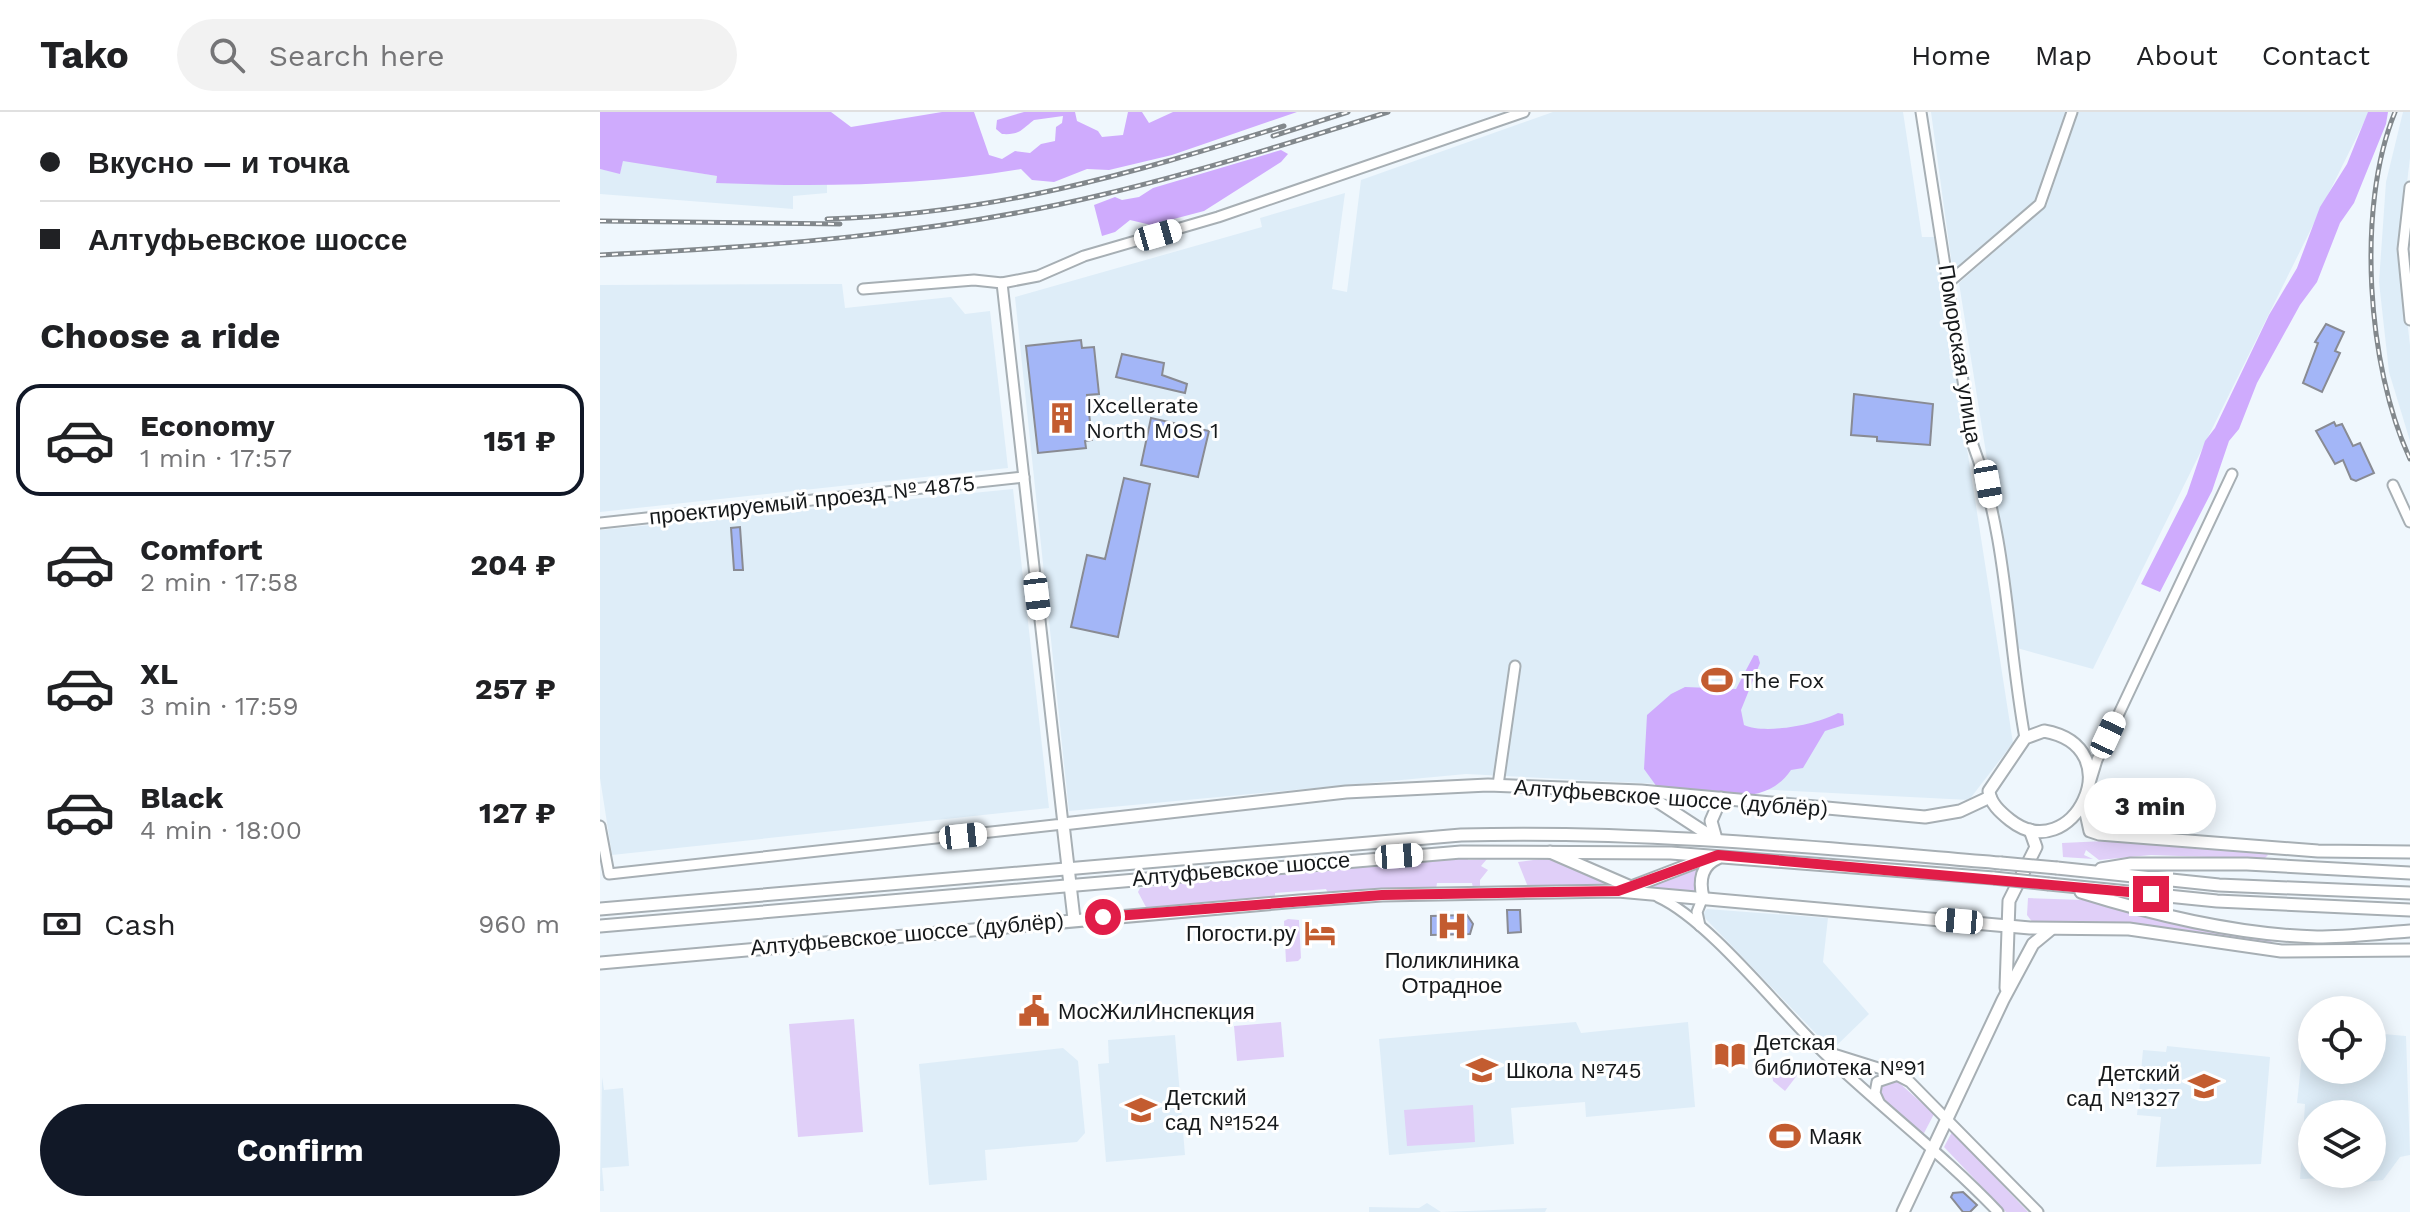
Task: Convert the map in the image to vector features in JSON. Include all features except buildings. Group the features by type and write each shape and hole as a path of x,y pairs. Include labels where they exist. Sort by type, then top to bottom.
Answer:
{"main road":[{"path":"2084,804 2066,822 2050,830 2030,830 2012,822 1990,797 1993,782 2025,738 2044,731 2072,741 2092,763 2084,804 2085,822 2090,831 2099,834 2328,852 2410,852"},
{"name":"Алтуфьевское шоссе (дублёр)","path":"1063,824 1346,792 1498,785 1641,791 1925,817 1960,811 1990,797"},
{"path":"1641,791 1716,839"},
{"path":"1716,839 1711,824 1721,798"},
{"path":"1063,824 1074,919"},
{"path":"2003,1000 2008,980 2009,901 2036,847 2030,830"},
{"name":"Алтуфьевское шоссе","path":"600,909 1461,835 1597,833 1716,839 2292,890 2410,893"},
{"path":"2250,847 2321,866"},
{"path":"1546,850 1652,894"},
{"name":"Алтуфьевское шоссе","path":"600,926 1408,855 1546,850 1722,856 1994,878 2247,904 2410,910"},
{"path":"2258,865 2328,852"},
{"path":"1618,891 1722,856"},
{"path":"1703,897 1701,879 1704,869 1722,856"},
{"path":"2063,869 2139,863 2321,866 2410,873"},
{"path":"2056,884 2128,907 2267,932 2329,936 2410,931"},
{"name":"Алтуфьевское шоссе (дублёр)","path":"600,963 1074,919 1382,895 1618,891 2030,928 2129,929 2255,948 2328,952 2410,950"},
{"path":"2009,901 2030,928"},
{"path":"1903,1212 1950,1119 2003,1000 2036,940 2058,928"},
{"path":"2267,932 2328,952"},
{"path":"2255,948 2329,936"}],"street":[{"path":"863,289 974,280 1002,283 1038,276 1084,256 1218,217 1524,112"},
{"name":"Поморская улица","path":"1921,112 1973,445 1988,484 2009,616 2011,662 2025,738"},
{"path":"1948,283 2040,204 2072,112"},
{"path":"2410,187 2403,249 2410,320"},
{"path":"600,826 609,874 1063,824 1002,283"},
{"path":"2092,763 2232,474"},
{"name":"проектируемый проезд № 4875","path":"600,523 1024,477"},
{"path":"2393,485 2410,522"},
{"path":"1498,785 1515,666"},
{"path":"1652,894 1670,902 1704,932 1821,1050 1934,1149 1998,1212"},
{"path":"1703,897 1697,916 1704,932"},
{"path":"1821,1050 1903,1077 1950,1119 2038,1212"},
{"path":"1880,1104 1875,1093 1877,1082 1886,1077 1903,1077"}],"shaded area":[{"path":"600,112 831,112 851,127 942,112 974,112 989,155 1002,159 1015,151 1030,153 1041,144 1055,141 1056,127 1062,123 1063,116 1034,120 1013,134 1002,134 996,129 997,120 1024,112 1075,112 1077,121 1098,131 1102,137 1123,135 1128,112 1142,112 1149,123 1173,112 1297,112 1172,155 1109,170 1087,169 1054,182 1032,180 1021,169 907,182 792,185 716,183 717,176 623,161 620,174 600,169"},
{"path":"1553,112 1903,112 1922,237 1934,237 2013,743 1969,800 1466,774 1069,811 1015,297 1262,227 1260,218 1345,193 1332,289 1347,292 1361,180"},
{"path":"1931,112 2067,112 2036,204 1953,273"},
{"path":"2077,112 2369,112 2093,669 2017,648 1959,283 2047,205"},
{"path":"2368,112 2388,112 2386,124 2354,203 2340,223 2317,282 2300,305 2257,383 2239,429 2229,441 2212,491 2160,592 2141,584 2187,494 2205,441 2215,428 2269,315 2297,268 2320,207 2347,164"},
{"path":"2403,112 2410,112 2410,158 2399,249 2410,345 2410,441 2389,372 2379,282 2386,182"},
{"path":"1281,150 1288,154 1281,162 1204,211 1151,225 1130,220 1115,232 1102,236 1094,205 1115,197 1122,200 1139,197 1153,188"},
{"path":"623,160 717,176 716,182 827,184 827,193 793,196 793,209 600,194 600,169 620,173"},
{"path":"842,284 845,308 951,297 965,314 990,311 1008,468 600,512 600,285"},
{"path":"1013,489 1049,808 612,855 600,778 600,530"},
{"path":"1754,655 1758,656 1760,663 1741,710 1744,725 1765,729 1792,727 1838,713 1843,714 1844,725 1825,731 1803,768 1791,770 1779,783 1764,791 1730,796 1657,787 1644,769 1647,715 1671,694 1685,687 1736,689"},
{"path":"2106,838 2265,852 2268,855 2264,859 2151,855 2099,860 2086,850 2084,855 2093,859 2063,857 2062,843 2105,841"},
{"path":"1467,855 1468,860 1487,859 1481,866 1488,870 1480,880 1480,888 1473,888 1472,883 1437,883 1436,889 1328,893 1326,889 1275,893 1275,898 1147,909 1138,892 1140,888 1167,885 1167,880"},
{"path":"1541,855 1548,855 1608,884 1528,887 1518,862 1541,859"},
{"path":"1702,863 1696,892 1645,889 1645,887"},
{"path":"2028,898 2084,900 2145,917 2267,938 2272,942 2270,945 2033,923 2027,915"},
{"path":"1707,909 1828,918 1823,962 1869,1014 1834,1048 1827,1045 1702,915"},
{"path":"1299,920 1301,958 1298,961 1286,962 1284,921"},
{"path":"854,1019 863,1132 798,1137 789,1024"},
{"path":"1281,1022 1284,1057 1237,1061 1234,1026"},
{"name":"Школа №745","path":"1576,1022 1581,1033 1688,1022 1695,1107 1586,1117 1585,1102 1511,1108 1514,1144 1389,1155 1379,1039"},
{"path":"2386,1034 2406,1036 2410,1155 2400,1157 2386,1176 2386,1100 2298,1100 2297,1103 2299,1084 2386,1084"},
{"name":"Детский сад №1524","path":"1175,1035 1185,1155 1106,1162 1098,1064 1109,1063 1108,1040"},
{"name":"Детский сад №1327","path":"2167,1046 2270,1057 2261,1164 2156,1167 2161,1117 2137,1115 2143,1050 2166,1052"},
{"path":"1063,1048 1078,1061 1085,1133 1077,1142 985,1150 987,1180 929,1185 919,1064"},
{"path":"1787,1061 1802,1069 1785,1091 1773,1081 1771,1065"},
{"path":"602,1077 604,1090 623,1088 629,1166 602,1168 604,1191 600,1191"},
{"path":"1896,1080 1934,1114 1923,1135 1880,1099 1878,1086"},
{"path":"1473,1105 1475,1142 1407,1146 1404,1110"},
{"path":"1952,1132 2028,1212 2006,1212 1944,1147"},
{"path":"1427,1203 1441,1212 1369,1212 1369,1207 1419,1208"},
{"path":"1547,1208 1545,1212 1441,1212"}],"railway":[{"path":"1273,136 1348,112"},
{"path":"600,255 789,243 978,220 1173,177 1388,112"},
{"path":"2395,112 2383,150 2375,193 2371,239 2372,287 2384,379 2395,422 2410,459"},
{"path":"827,219 946,209 1059,189 1284,126"},
{"path":"600,221 840,224"}],"place":[{"name":"IXcellerate North MOS 1","path":"1062,418"},
{"name":"The Fox","path":"1717,680"},
{"name":"Поликлиника Отрадное","path":"1452,926"},
{"name":"Погости.ру","path":"1320,933"},
{"name":"МосЖилИнспекция","path":"1034,1011"},
{"name":"Детская библиотека №91","path":"1730,1055"},
{"name":"Школа №745","path":"1482,1070"},
{"name":"Детский сад №1327","path":"2204,1086"},
{"name":"Детский сад №1524","path":"1141,1110"},
{"name":"Маяк","path":"1785,1136"}],"route":[{"path":"1103,917 1382,895 1618,891 1718,855 2151,894"}]}
